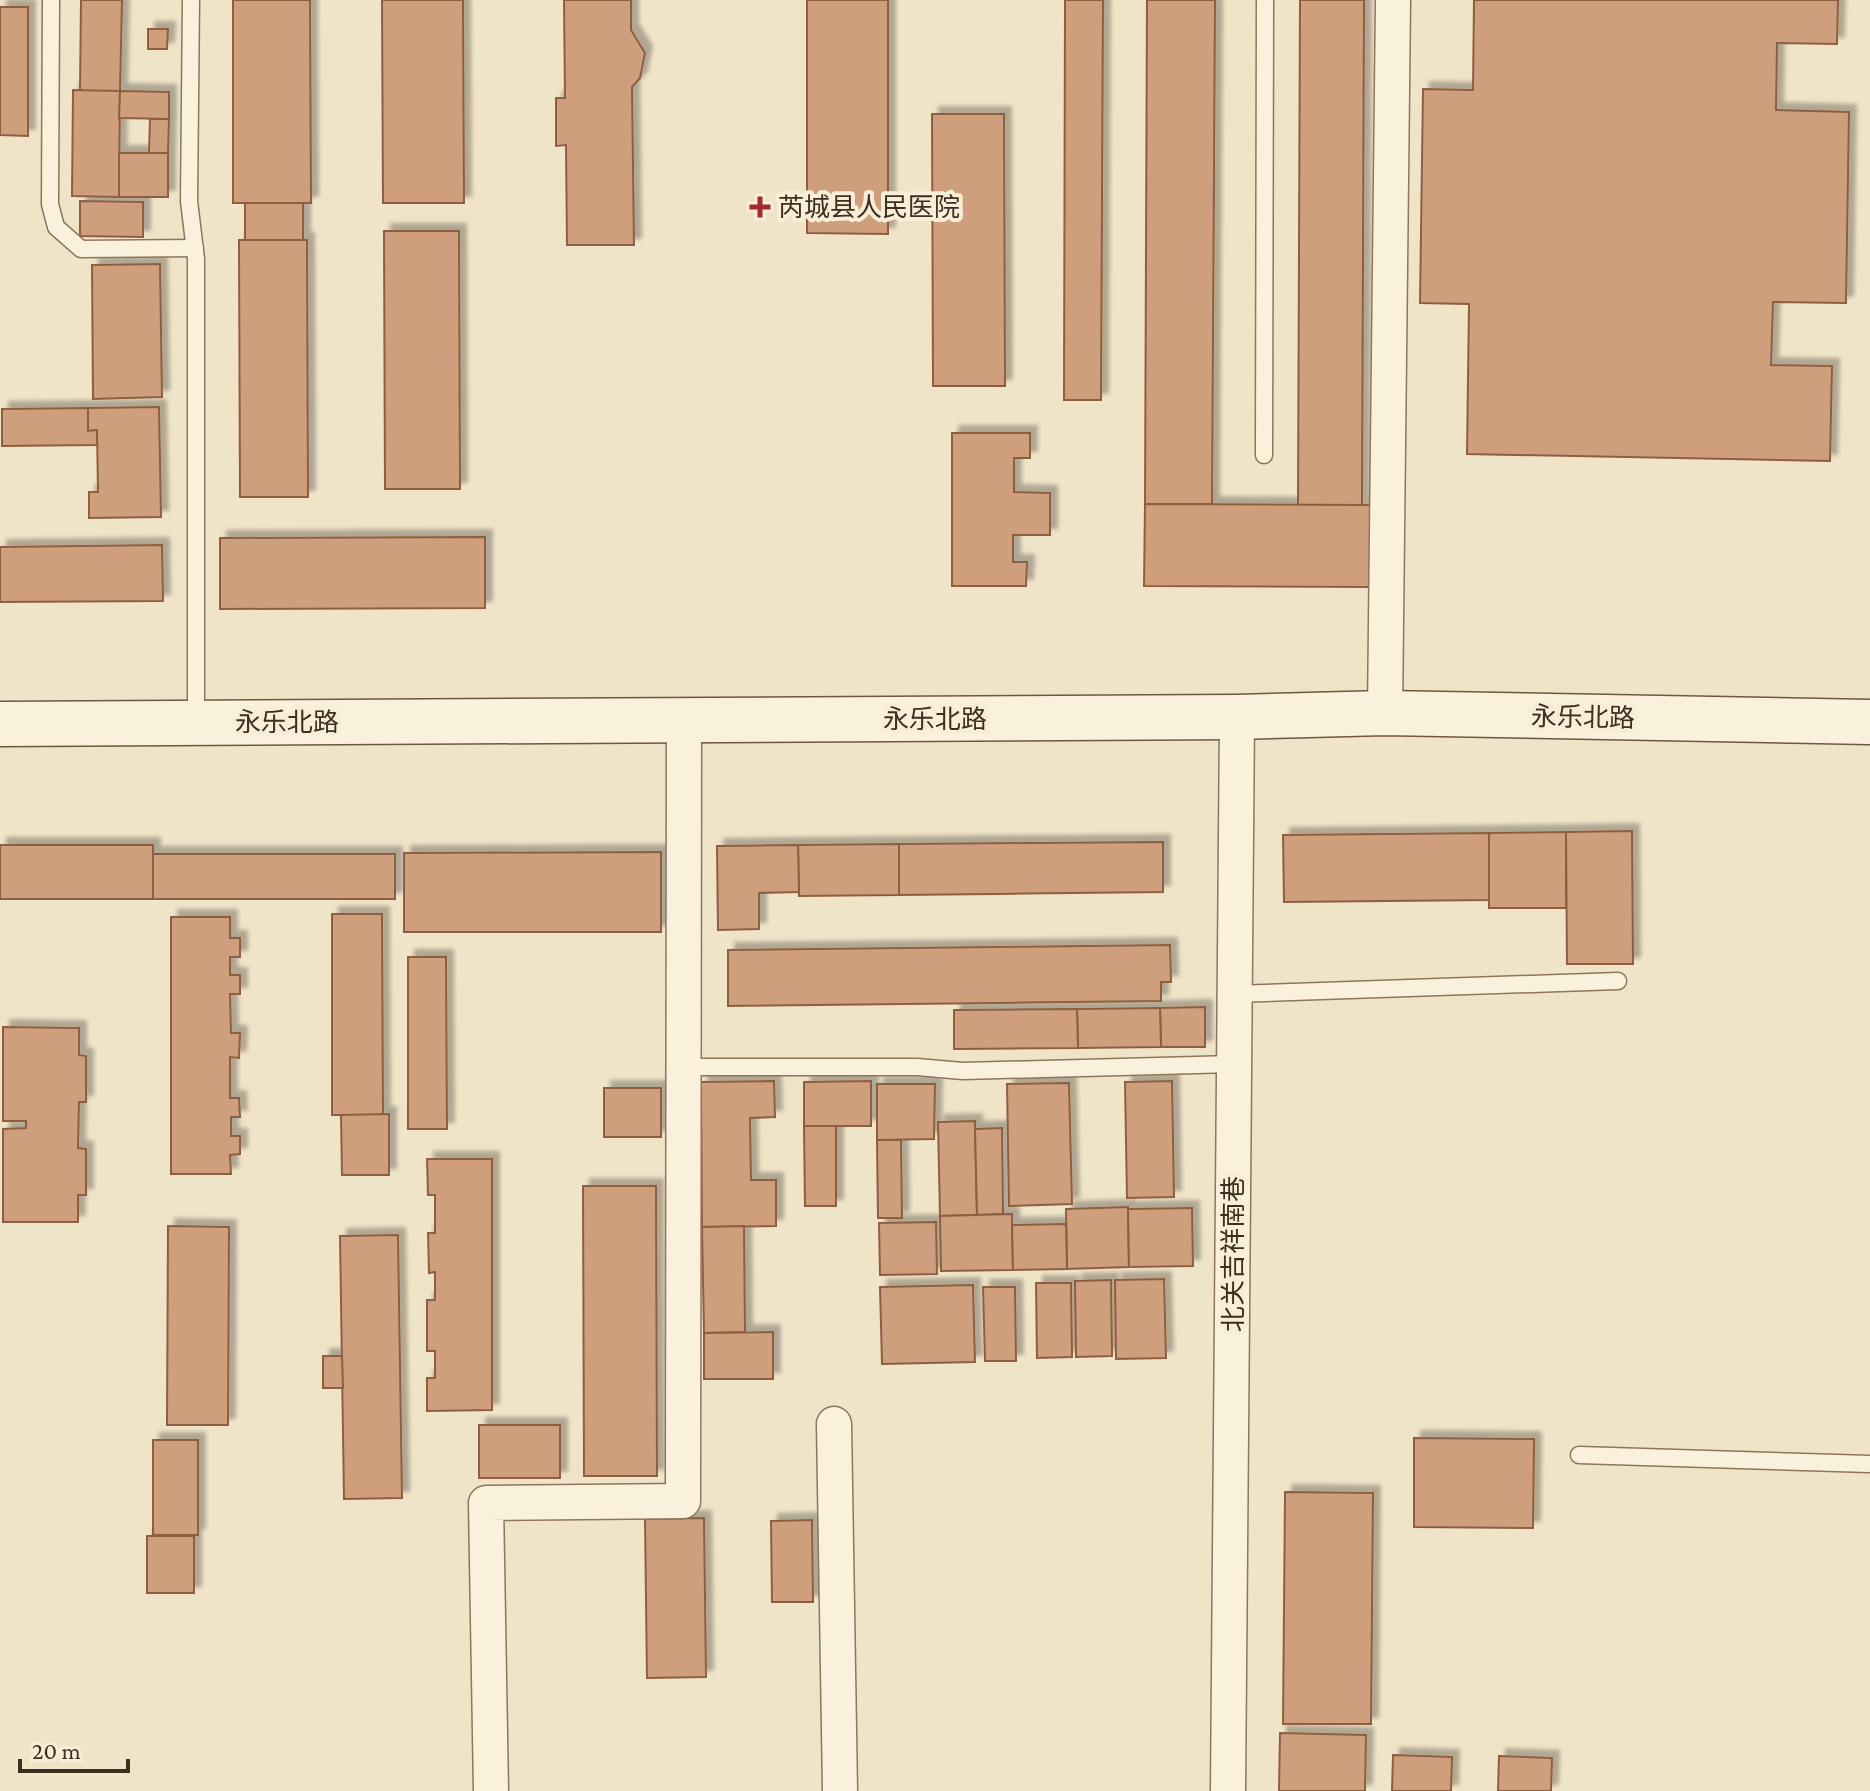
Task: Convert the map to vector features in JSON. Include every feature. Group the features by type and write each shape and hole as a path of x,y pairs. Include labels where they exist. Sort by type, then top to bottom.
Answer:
{"main road":[{"name":"永乐北路","path":"0,724 1237,717 1385,713 1870,722"}],"street":[{"path":"1385,713 1393,0"},
{"name":"北关吉祥南巷","path":"1228,1791 1237,717"},
{"path":"491,1791 486,1503 683,1501 684,720"},
{"path":"834,1424 840,1791"}],"lane":[{"path":"51,0 50,204 56,227 81,249 195,248"},
{"path":"191,0 189,201 195,248 196,723"},
{"path":"1264,455 1265,0"},
{"path":"1234,994 1618,981"},
{"path":"684,1067 917,1067 963,1071 1234,1064"},
{"path":"1579,1455 1870,1464"}],"building":[{"path":"81,0 122,0 120,91 80,91"},
{"path":"233,0 310,0 311,203 233,203"},
{"path":"382,0 463,0 464,203 383,203"},
{"path":"564,0 631,0 631,30 645,53 640,78 632,87 634,245 567,245 566,145 556,146 556,98 565,98"},
{"path":"807,0 888,0 888,234 807,233"},
{"path":"1065,0 1103,0 1101,400 1064,400"},
{"path":"1147,0 1215,0 1212,504 1145,504"},
{"path":"1300,0 1364,0 1362,505 1298,505"},
{"path":"1474,0 1838,0 1837,44 1777,43 1776,110 1849,112 1846,303 1773,302 1771,365 1832,366 1830,461 1467,454 1469,304 1420,303 1423,89 1473,90"},
{"path":"0,7 28,7 28,136 0,135"},
{"path":"148,29 168,29 167,49 148,49"},
{"path":"73,90 120,91 119,197 72,196"},
{"path":"120,91 169,92 169,119 119,118"},
{"path":"932,114 1004,114 1005,386 933,386"},
{"path":"150,119 169,119 168,153 149,153"},
{"path":"119,153 168,153 168,197 119,197"},
{"path":"80,201 143,202 143,237 80,236"},
{"path":"245,203 303,203 303,240 245,240"},
{"path":"384,231 459,231 460,489 385,489"},
{"path":"239,240 307,240 308,497 240,497"},
{"path":"160,264 162,397 93,399 92,265"},
{"path":"159,407 161,517 89,518 89,492 98,492 97,430 88,431 88,408"},
{"path":"88,408 88,431 97,430 97,445 2,446 2,409"},
{"path":"952,433 1030,433 1030,458 1014,458 1014,492 1050,493 1050,535 1013,535 1013,562 1027,562 1026,586 952,586"},
{"path":"1145,504 1373,505 1372,587 1144,586"},
{"path":"485,537 485,608 220,609 220,538"},
{"path":"162,545 163,601 0,602 0,547"},
{"path":"1632,831 1633,964 1567,964 1566,832"},
{"path":"1566,832 1566,908 1489,908 1489,833"},
{"path":"1489,833 1489,900 1284,902 1283,835"},
{"path":"1163,842 1163,892 899,895 899,844"},
{"path":"899,844 899,895 799,896 798,845"},
{"path":"0,845 153,845 153,899 0,899"},
{"path":"798,845 799,892 759,893 759,929 718,930 717,846"},
{"path":"661,852 661,932 404,932 404,853"},
{"path":"153,854 395,854 395,899 153,899"},
{"path":"332,914 382,914 383,1115 332,1115"},
{"path":"171,917 230,917 230,938 240,938 240,957 230,957 230,975 240,975 240,994 230,994 231,1033 240,1033 239,1058 230,1057 230,1098 239,1098 240,1117 231,1117 231,1136 240,1136 240,1154 230,1155 231,1174 171,1174"},
{"path":"1170,945 1171,982 1161,982 1161,1001 728,1006 728,950"},
{"path":"408,957 446,957 447,1129 408,1129"},
{"path":"1205,1007 1205,1047 1161,1047 1160,1008"},
{"path":"1160,1008 1161,1047 1078,1048 1077,1009"},
{"path":"1077,1009 1078,1048 954,1049 954,1010"},
{"path":"3,1027 79,1028 79,1055 86,1056 86,1102 79,1102 78,1148 86,1149 86,1195 78,1195 78,1222 3,1222 3,1129 26,1128 26,1121 3,1121"},
{"path":"774,1081 775,1117 750,1118 751,1180 776,1180 776,1226 702,1227 701,1082"},
{"path":"871,1081 871,1126 804,1126 804,1082"},
{"path":"1172,1081 1174,1197 1127,1198 1125,1082"},
{"path":"1069,1083 1072,1204 1009,1206 1007,1084"},
{"path":"877,1084 935,1084 934,1139 877,1140"},
{"path":"604,1088 661,1088 661,1137 604,1137"},
{"path":"389,1114 389,1175 342,1175 341,1115"},
{"path":"975,1121 977,1215 940,1216 938,1122"},
{"path":"804,1126 836,1126 836,1206 805,1206"},
{"path":"1002,1128 1003,1214 977,1215 975,1129"},
{"path":"877,1140 901,1140 902,1218 878,1218"},
{"path":"427,1159 492,1159 492,1410 427,1411 427,1378 435,1378 435,1351 427,1351 427,1300 435,1300 435,1272 429,1273 428,1233 435,1233 435,1195 428,1195"},
{"path":"583,1186 656,1186 657,1476 584,1476"},
{"path":"1128,1207 1129,1267 1067,1269 1066,1209"},
{"path":"1192,1208 1193,1266 1129,1267 1128,1209"},
{"path":"1012,1214 1013,1270 941,1271 940,1216"},
{"path":"936,1222 937,1274 880,1275 879,1223"},
{"path":"1066,1224 1067,1269 1013,1270 1012,1225"},
{"path":"168,1226 229,1227 228,1425 167,1425"},
{"path":"744,1226 745,1332 704,1333 702,1227"},
{"path":"398,1235 402,1498 344,1499 340,1236"},
{"path":"1164,1279 1166,1358 1116,1359 1115,1280"},
{"path":"1111,1280 1112,1356 1076,1357 1075,1281"},
{"path":"1036,1283 1071,1283 1072,1357 1037,1358"},
{"path":"973,1285 975,1362 882,1364 880,1287"},
{"path":"983,1287 1015,1287 1016,1361 985,1361"},
{"path":"773,1332 773,1379 704,1379 704,1333"},
{"path":"323,1356 342,1356 343,1388 323,1388"},
{"path":"479,1425 560,1425 560,1478 479,1478"},
{"path":"1414,1438 1534,1439 1533,1528 1414,1527"},
{"path":"153,1440 198,1440 198,1535 153,1535"},
{"path":"1285,1492 1373,1493 1371,1724 1283,1724"},
{"path":"704,1518 706,1677 647,1678 645,1519"},
{"path":"812,1520 813,1602 772,1602 771,1521"},
{"path":"147,1536 194,1536 194,1593 147,1593"},
{"path":"1280,1733 1366,1735 1365,1791 1279,1791"},
{"path":"1393,1755 1452,1757 1451,1791 1392,1791"},
{"path":"1499,1756 1552,1758 1551,1791 1498,1791"}],"place":[{"name":"芮城县人民医院","path":"760,207"}]}
